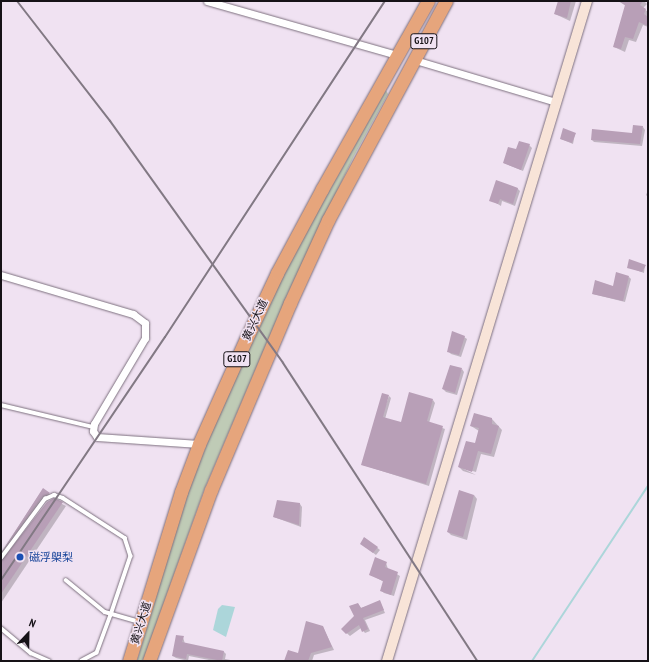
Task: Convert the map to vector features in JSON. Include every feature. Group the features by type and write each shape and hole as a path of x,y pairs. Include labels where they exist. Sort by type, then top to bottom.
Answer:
{"highway":[{"name":"黄兴大道","path":"130,661 140,622 199,444 277,273 428,1"},
{"name":"黄兴大道","path":"149,661 211,490 290,303 328,220 446,1"}],"street":[{"path":"207,1 397,55"},
{"path":"387,661 587,1"},
{"path":"415,60 556,102"},
{"path":"1,275 133,314 145,323 145,338 93,427 94,435 100,439 199,444"}],"lane":[{"path":"1,404 93,427"},
{"path":"1,558 45,499 54,495 64,498 125,538 129,543 131,556 97,653 82,661"},
{"path":"66,580 111,615 140,622"},
{"path":"1,628 32,653 49,661"}],"shaded area":[{"path":"386,90 388,94 354,156 288,293 204,490 143,661 137,661 184,501 230,387 288,264"},
{"path":"222,605 235,607 226,637 213,630 218,609"}],"building":[{"path":"558,1 571,1 567,18 554,14"},
{"path":"619,1 643,1 640,5 646,9 644,14 648,17 648,26 639,22 633,39 625,37 621,49 613,47 625,5"},
{"path":"633,125 643,126 640,144 591,140 592,129 632,133"},
{"path":"563,128 576,133 572,143 560,139"},
{"path":"519,141 530,144 521,170 503,163 508,147 516,149"},
{"path":"496,180 518,188 513,204 500,199 498,204 489,201"},
{"path":"629,259 646,265 642,272 627,268"},
{"path":"616,272 629,276 623,301 592,294 595,280 613,286"},
{"path":"452,331 465,336 459,355 447,352"},
{"path":"450,365 462,368 455,393 442,389"},
{"path":"409,392 433,399 427,421 443,426 426,484 361,465 382,393 389,395 383,417 401,422"},
{"path":"474,413 492,418 492,424 499,426 491,454 478,451 472,472 458,467 466,441 475,443 479,428 470,426"},
{"path":"43,488 50,493 42,497 1,553"},
{"path":"459,490 474,495 463,537 447,532"},
{"path":"54,498 63,502 1,594 1,561 47,502"},
{"path":"277,500 300,503 299,525 273,517"},
{"path":"364,537 378,547 373,553 360,544"},
{"path":"375,557 387,562 385,567 398,572 391,595 380,591 383,581 369,575"},
{"path":"380,600 384,610 363,618 368,629 362,632 359,625 346,634 341,629 354,616 349,606 358,603 361,608"},
{"path":"306,621 323,626 332,647 311,653 308,661 284,661 288,650 298,653"},
{"path":"176,635 184,636 182,642 224,651 222,661 187,654 186,659 172,656"}],"waterway":[{"path":"532,661 648,486"}],"railway":[{"path":"17,1 110,121 283,363 477,661"},
{"path":"1,580 165,337 385,1"}],"place":[{"name":"磁浮㮾梨","path":"20,557"}]}
